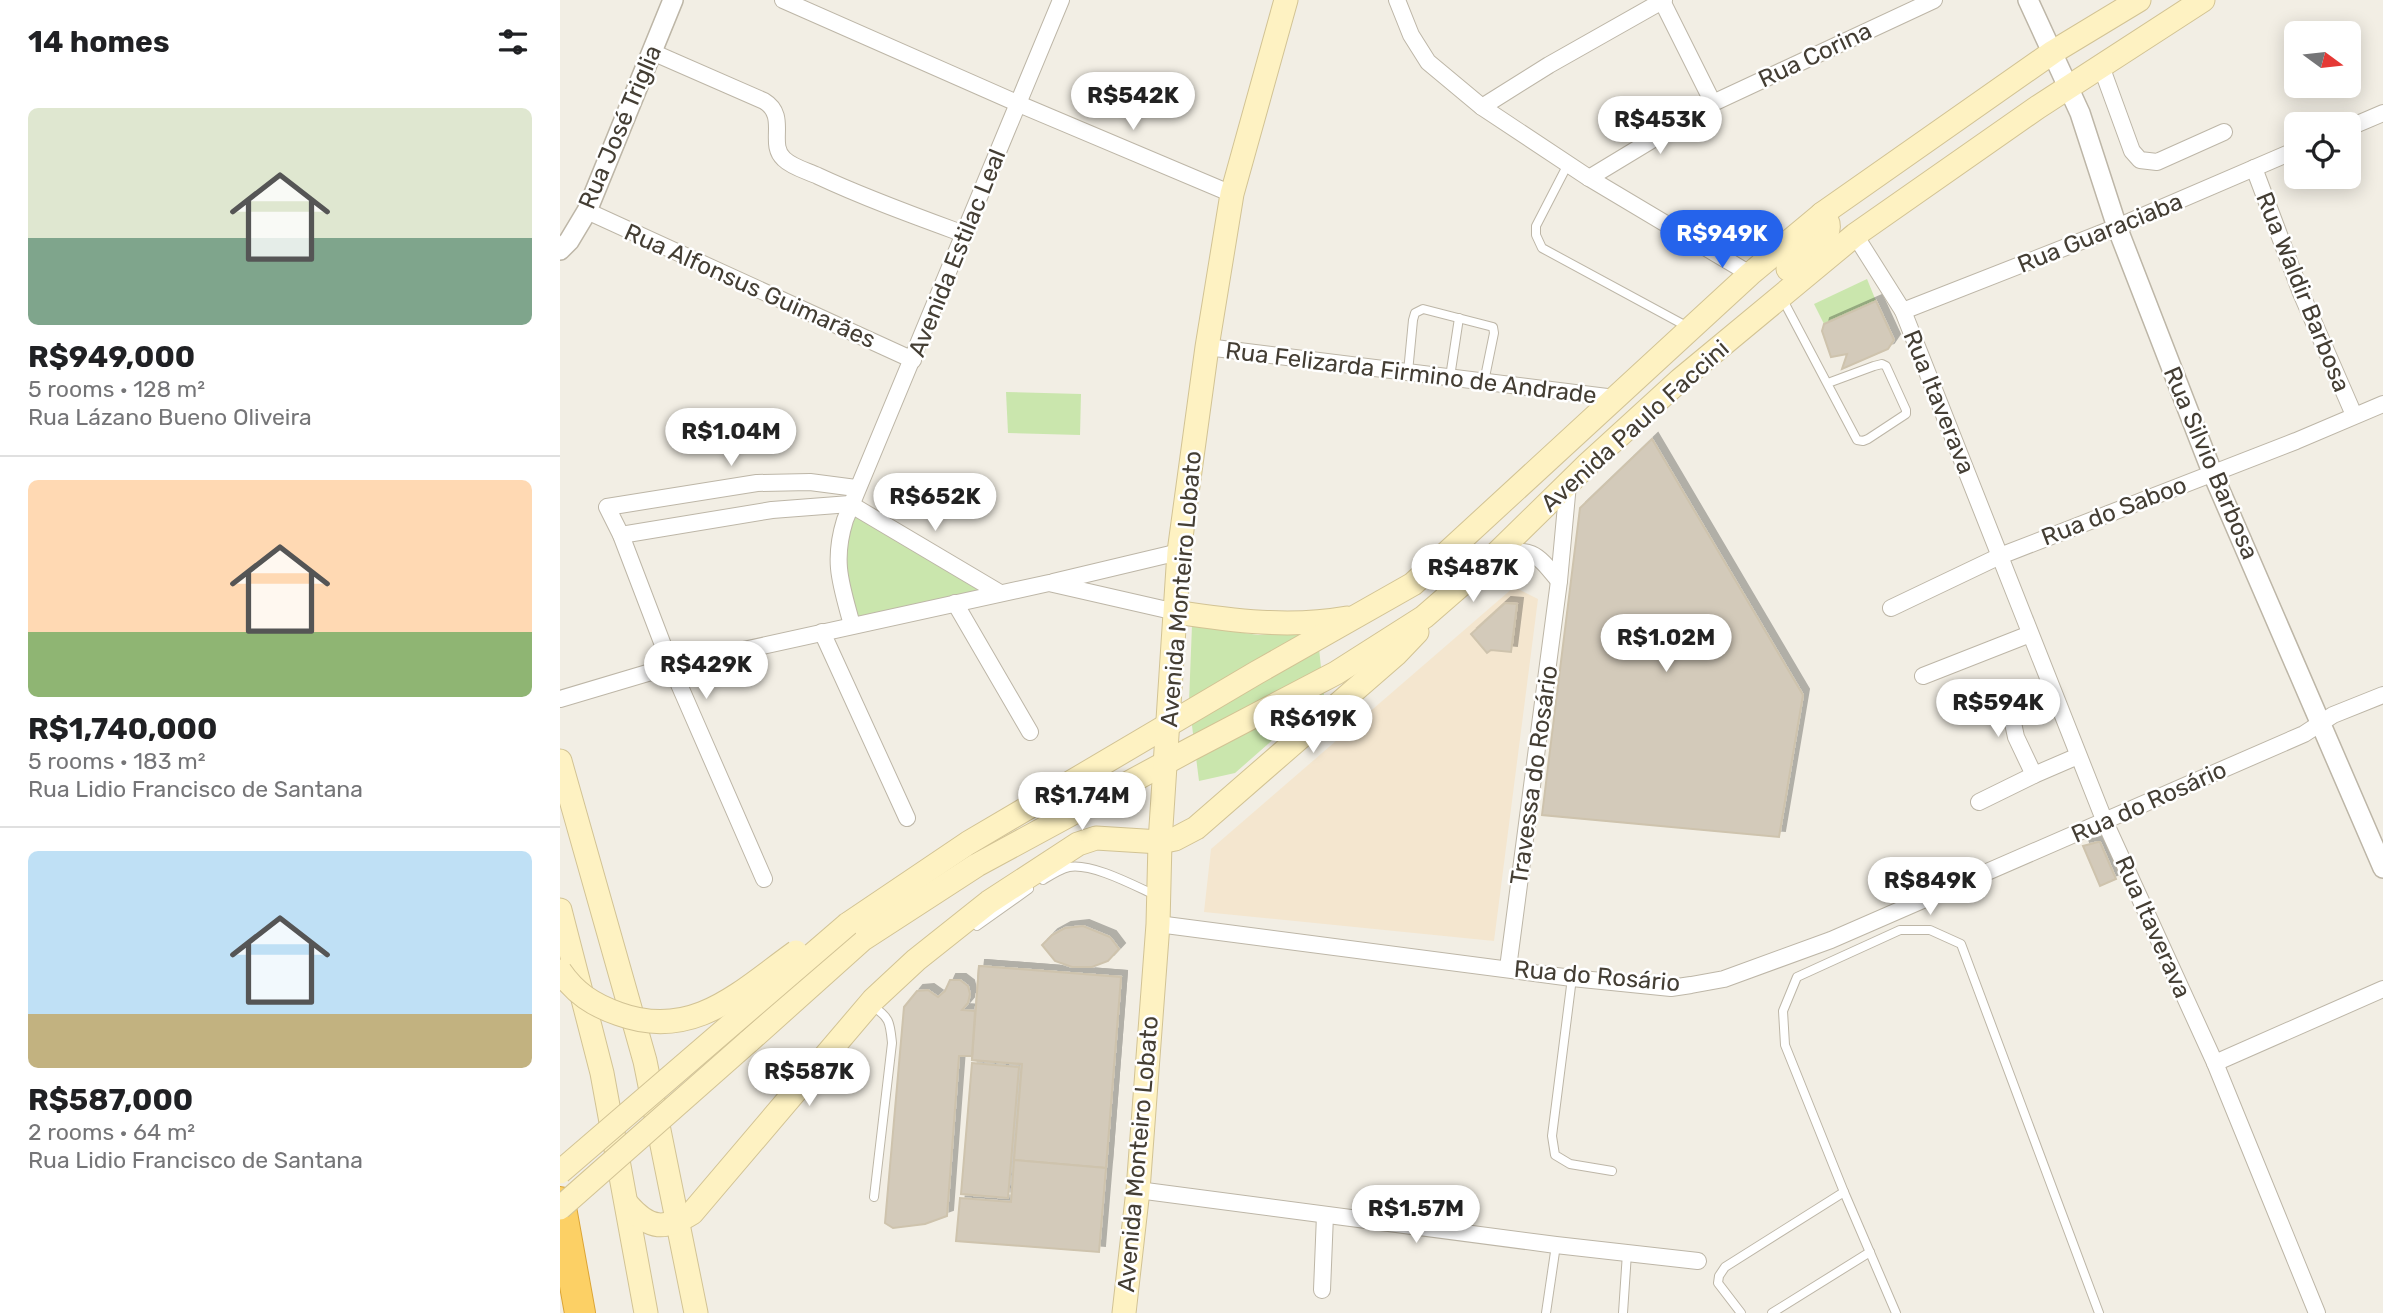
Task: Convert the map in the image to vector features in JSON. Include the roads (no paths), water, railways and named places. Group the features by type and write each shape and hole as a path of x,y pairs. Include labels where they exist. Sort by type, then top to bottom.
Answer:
{"highway":[{"path":"560,1202 580,1313"}],"main road":[{"name":"Avenida Monteiro Lobato","path":"1124,1313 1138,1190 1158,924 1160,842 1180,552 1207,347 1232,194 1286,0"},
{"name":"Avenida Paulo Faccini","path":"848,924 968,843 1413,584 1750,274 1822,215 2053,52 2138,0"},
{"name":"Avenida Paulo Faccini","path":"560,1208 863,939 977,865 1336,673 1424,617 1493,557 1588,464 1681,380 1855,234 2069,87 2203,0"},
{"path":"1681,380 1696,349 1826,238 1829,223 1822,215"},
{"path":"1588,464 1583,453 1584,445 1650,381 1658,358"},
{"path":"1176,611 1229,620 1269,623 1358,617"},
{"path":"628,1205 647,1222 660,1226 677,1222 692,1213 871,1002 916,960 989,902 1078,844 1096,838 1160,842 1175,839 1196,828 1405,646 1420,628 1424,617"},
{"path":"560,761 641,1048 696,1313"},
{"path":"560,910 602,1073 646,1313"},
{"path":"560,971 581,996 596,1005 633,1019 679,1021 718,1007 804,945 848,924"},
{"path":"560,1172 848,924"}],"street":[{"name":"Rua José Triglia","path":"560,250 569,242 587,211 673,0"},
{"path":"783,0 1018,104 1232,194"},
{"name":"Avenida Estilac Leal","path":"852,625 837,563 840,534 850,504 913,360 1061,0"},
{"path":"1397,0 1412,35 1428,62 1482,107 1589,178 1750,274"},
{"name":"Rua Corina","path":"1589,178 1713,103 1934,0"},
{"name":"Rua Silvio Barbosa","path":"2028,0 2069,87 2118,227 2212,472 2321,721 2378,839 2383,868"},
{"path":"1482,107 1549,65 1663,1 1713,103"},
{"path":"652,52 774,107 778,147 784,160 855,193 964,234"},
{"path":"2101,66 2132,151 2140,160 2157,162 2224,132"},
{"path":"2361,122 2383,113"},
{"name":"Rua Guaraciaba","path":"1903,311 2118,227 2284,155"},
{"name":"Rua Waldir Barbosa","path":"2254,168 2301,293 2354,415"},
{"name":"Rua Alfonsus Guimarães","path":"587,211 913,360"},
{"name":"Rua Itaverava","path":"1855,234 1903,311 2105,822 2215,1063 2317,1313"},
{"name":"Rua Felizarda Firmino de Andrade","path":"1207,347 1615,398"},
{"name":"Rua do Saboo","path":"1891,608 2000,556 2296,441 2383,404"},
{"path":"764,879 671,666 621,535 607,507 757,483 810,482 856,488"},
{"name":"Travessa do Rosário","path":"1508,968 1559,581 1568,484"},
{"path":"621,535 772,510 850,504 1000,593"},
{"path":"560,699 671,666 1180,552"},
{"path":"1493,557 1511,552 1532,552 1559,581"},
{"path":"1049,583 1176,611"},
{"path":"955,603 1030,732"},
{"path":"822,632 907,818"},
{"path":"1923,676 2031,634"},
{"name":"Rua do Rosário","path":"1158,924 1572,978 1671,988 1724,979 1831,940 2105,822 2304,734 2321,721 2383,695"},
{"path":"2035,775 2012,723 2019,716 2055,698"},
{"path":"1979,802 2078,755"},
{"path":"2215,1063 2383,989"},
{"path":"1138,1190 1698,1261"},
{"path":"1321,1290 1325,1215"}],"lane":[{"path":"1568,164 1536,226 1536,235 1542,248 1691,328"},
{"path":"1781,296 1857,440 1868,439 1906,414 1886,366 1882,364 1828,383"},
{"path":"1408,372 1415,313 1423,309 1493,327 1484,382"},
{"path":"1450,377 1458,318"},
{"path":"965,934 1044,879 1069,867 1096,871 1159,896"},
{"path":"1896,1313 1785,1045 1783,1011 1797,977 1900,930 1930,930 1961,944 2099,1313"},
{"path":"1572,978 1552,1136 1555,1155 1570,1164 1612,1171"},
{"path":"871,1002 883,998 906,982"},
{"path":"871,1002 884,1013 890,1024 892,1043 874,1197"},
{"path":"1741,1313 1718,1283 1725,1267 1844,1192"},
{"path":"1546,1313 1556,1245"},
{"path":"1772,1313 1870,1252"},
{"path":"1623,1313 1627,1253"}]}
